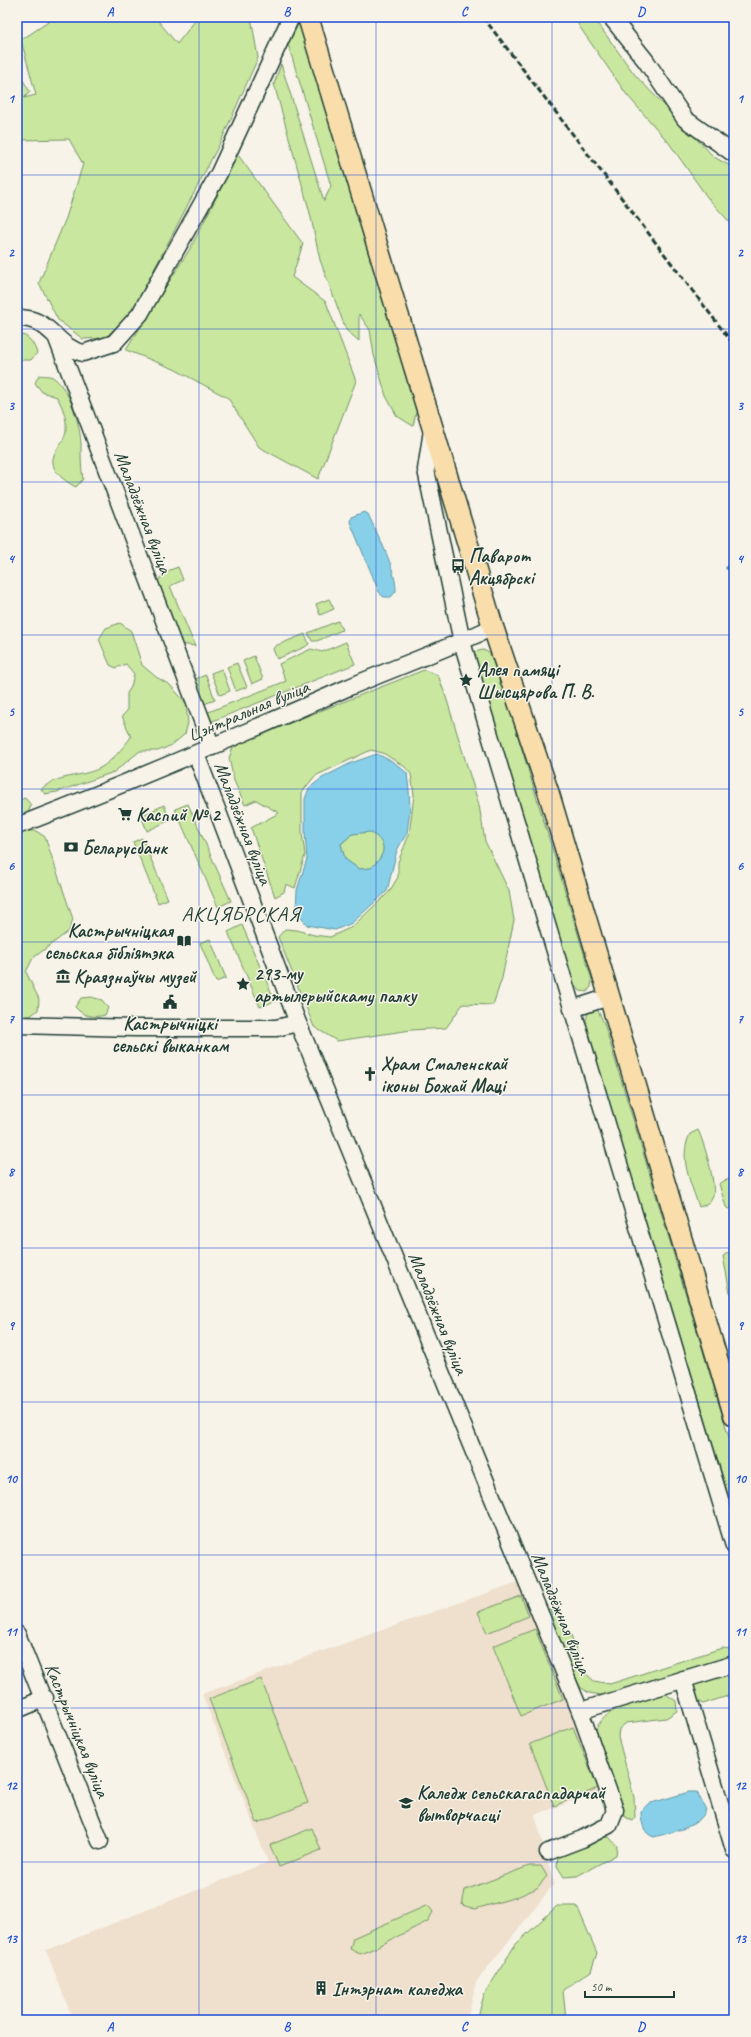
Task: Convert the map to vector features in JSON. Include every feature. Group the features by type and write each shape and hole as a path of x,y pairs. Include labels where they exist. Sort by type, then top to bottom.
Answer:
{"main road":[{"path":"308,17 493,627 549,794 734,1415"}],"street":[{"path":"17,318 35,319 56,335 68,347 83,353 114,343 140,314 219,173 290,17"},
{"path":"612,17 646,61 685,120 734,154"},
{"name":"Маладзёжная вуліца","path":"56,335 212,747"},
{"path":"70,375 83,353"},
{"path":"432,428 426,470 462,642 734,1546"},
{"name":"Цэнтральная вуліца","path":"17,826 196,754 369,679 462,642 493,627"},
{"name":"Маладзёжная вуліца","path":"196,754 298,1023 580,1711 615,1810 609,1825 582,1839 548,1852"},
{"path":"572,1009 609,997"},
{"path":"17,1025 135,1028 276,1028 298,1023"},
{"name":"Кастрычніцкая вуліца","path":"17,1634 44,1698 100,1841"},
{"path":"580,1711 734,1664"},
{"path":"683,1679 734,1850"},
{"path":"17,1710 44,1698"}],"shaded area":[{"name":"Каледж сельскагаспадарчай вытворчасці","path":"518,1582 602,1790 535,1815 554,1884 476,1982 467,2020 73,2020 46,1950 268,1862 202,1694"}],"green space":[{"path":"56,17 155,17 177,44 198,17 251,17 258,58 221,141 133,310 105,338 83,339 58,320 39,283 66,218 83,164 69,139 17,140 17,70 30,92 24,98 36,95 21,40"},
{"path":"302,17 417,408 413,426 397,416 386,396 374,355 370,330 359,314 359,341 346,330 320,260 310,213 274,84 281,64 324,201 331,186 288,44"},
{"path":"575,17 593,17 635,75 714,157 734,168 734,227 707,197 669,143 627,95 579,26"},
{"path":"238,155 303,244 292,277 326,302 356,381 318,479 259,447 228,398 174,369 126,350 191,247"},
{"path":"17,334 28,338 34,346 37,353 31,360 17,360"},
{"path":"39,375 53,377 65,391 74,409 79,429 83,479 76,487 63,479 54,466 54,455 66,433 66,421 63,409 57,397 42,392 35,383"},
{"path":"178,567 183,580 170,586 195,646 180,644 157,582 165,572"},
{"path":"329,599 334,609 320,615 316,604"},
{"path":"338,621 342,630 317,641 312,641 308,633"},
{"path":"120,623 131,631 142,665 156,677 170,685 186,703 188,723 185,734 172,745 158,751 140,751 114,772 57,792 45,794 41,789 48,784 62,778 100,768 117,754 131,737 122,716 127,711 127,693 131,687 134,674 126,664 116,668 110,665 99,639 106,628"},
{"path":"305,634 309,644 277,659 273,649 275,646"},
{"path":"346,642 355,664 210,722 206,713 286,681 279,664 311,649 322,652"},
{"path":"483,650 491,655 497,667 592,980 591,987 587,992 580,991 572,982 474,652"},
{"path":"254,656 263,679 252,684 243,661"},
{"path":"237,663 247,687 236,691 227,667"},
{"path":"222,669 230,691 220,695 211,673"},
{"path":"424,670 438,675 479,805 485,841 509,891 514,920 502,978 493,1005 463,1004 446,1028 411,1030 337,1041 314,1027 278,937 285,929 330,937 352,927 389,892 398,877 398,862 409,835 414,795 411,774 405,767 383,753 371,750 315,776 302,792 302,832 305,855 295,888 286,884 284,892 275,897 251,828 279,813 256,800 245,805 234,781 229,758 234,745"},
{"path":"206,675 215,700 204,704 195,679"},
{"path":"25,798 31,805 28,813 17,817 17,801"},
{"path":"188,804 231,901 218,907 175,809"},
{"path":"164,805 170,820 147,831 141,816"},
{"path":"23,831 36,831 45,837 73,919 69,931 33,958 26,972 39,999 38,1010 30,1016 17,1017 17,833"},
{"path":"370,831 380,840 383,845 382,854 371,868 359,869 345,859 341,844 352,834"},
{"path":"142,838 168,899 158,903 133,842"},
{"path":"242,925 275,1001 260,1007 228,932"},
{"path":"210,939 226,978 216,982 200,943"},
{"path":"91,997 102,1000 108,1008 105,1015 85,1015 75,1007 81,998"},
{"path":"593,1009 597,1009 604,1023 734,1454 734,1514 596,1059 586,1020 588,1013"},
{"path":"698,1130 709,1162 713,1181 712,1198 708,1204 699,1207 689,1180 685,1161 685,1152 690,1134"},
{"path":"730,1179 732,1180 734,1188 734,1208 728,1209 726,1207 719,1184"},
{"path":"732,1250 734,1253 734,1314 723,1256"},
{"path":"521,1596 529,1616 487,1633 478,1612"},
{"path":"549,1609 560,1615 571,1635 584,1672 594,1681 610,1684 722,1648 731,1649 733,1656 725,1661 607,1696 589,1693 580,1687 545,1613"},
{"path":"535,1629 563,1699 521,1716 493,1646"},
{"path":"734,1672 734,1694 703,1704 692,1696 690,1688 700,1681"},
{"path":"261,1679 308,1803 257,1823 209,1699"},
{"path":"666,1694 676,1701 677,1711 666,1718 626,1723 619,1729 618,1737 634,1797 635,1817 632,1821 624,1816 596,1729 608,1714 617,1709 636,1701"},
{"path":"573,1727 598,1788 554,1806 530,1744"},
{"path":"312,1828 321,1850 279,1867 270,1845"},
{"path":"600,1837 609,1837 617,1846 616,1855 577,1876 564,1877 557,1866 558,1855"},
{"path":"529,1866 541,1866 547,1876 537,1888 517,1897 475,1909 462,1905 465,1890"},
{"path":"428,1905 433,1912 428,1921 360,1954 350,1949 353,1938"},
{"path":"557,1906 577,1906 597,1953 591,1971 563,1990 566,2020 477,2020 484,1995 515,1945"}],"water":[{"path":"364,512 368,514 390,562 396,591 391,597 384,597 380,594 350,522 351,517"},
{"path":"377,754 395,763 407,773 410,809 407,833 397,850 387,891 352,923 335,930 307,925 296,910 297,890 307,859 305,799 309,788 322,778 351,763","holes":["370,832 376,836 383,845 383,849 380,858 371,868 359,869 345,859 341,844 352,834"]},
{"path":"689,1792 697,1792 706,1810 697,1821 676,1831 654,1837 647,1833 642,1823 641,1811 648,1804"}],"waterway":[{"path":"727,568 734,566"}],"railway":[{"path":"483,17 734,345"}],"place":[{"name":"Паварот Акцябрскі","path":"458,566"},
{"name":"Алея памяці Шысцярова П. В.","path":"466,680"},
{"name":"Каспий № 2","path":"125,814"},
{"name":"Беларусбанк","path":"71,847"},
{"name":"Кастрычніцкая сельская бібліятэка","path":"184,941"},
{"name":"Краязнаўчы музей","path":"63,976"},
{"name":"293-му артылерыйскаму палку","path":"243,984"},
{"name":"Кастрычніцкі сельскі выканкам","path":"170,1002"},
{"name":"Храм Смаленскай іконы Божай Маці","path":"370,1074"},
{"name":"Каледж сельскагаспадарчай вытворчасці","path":"406,1803"},
{"name":"Інтэрнат каледжа","path":"321,1988"}],"district":[{"name":"АКЦЯБРСКАЯ","path":"241,914"}]}
